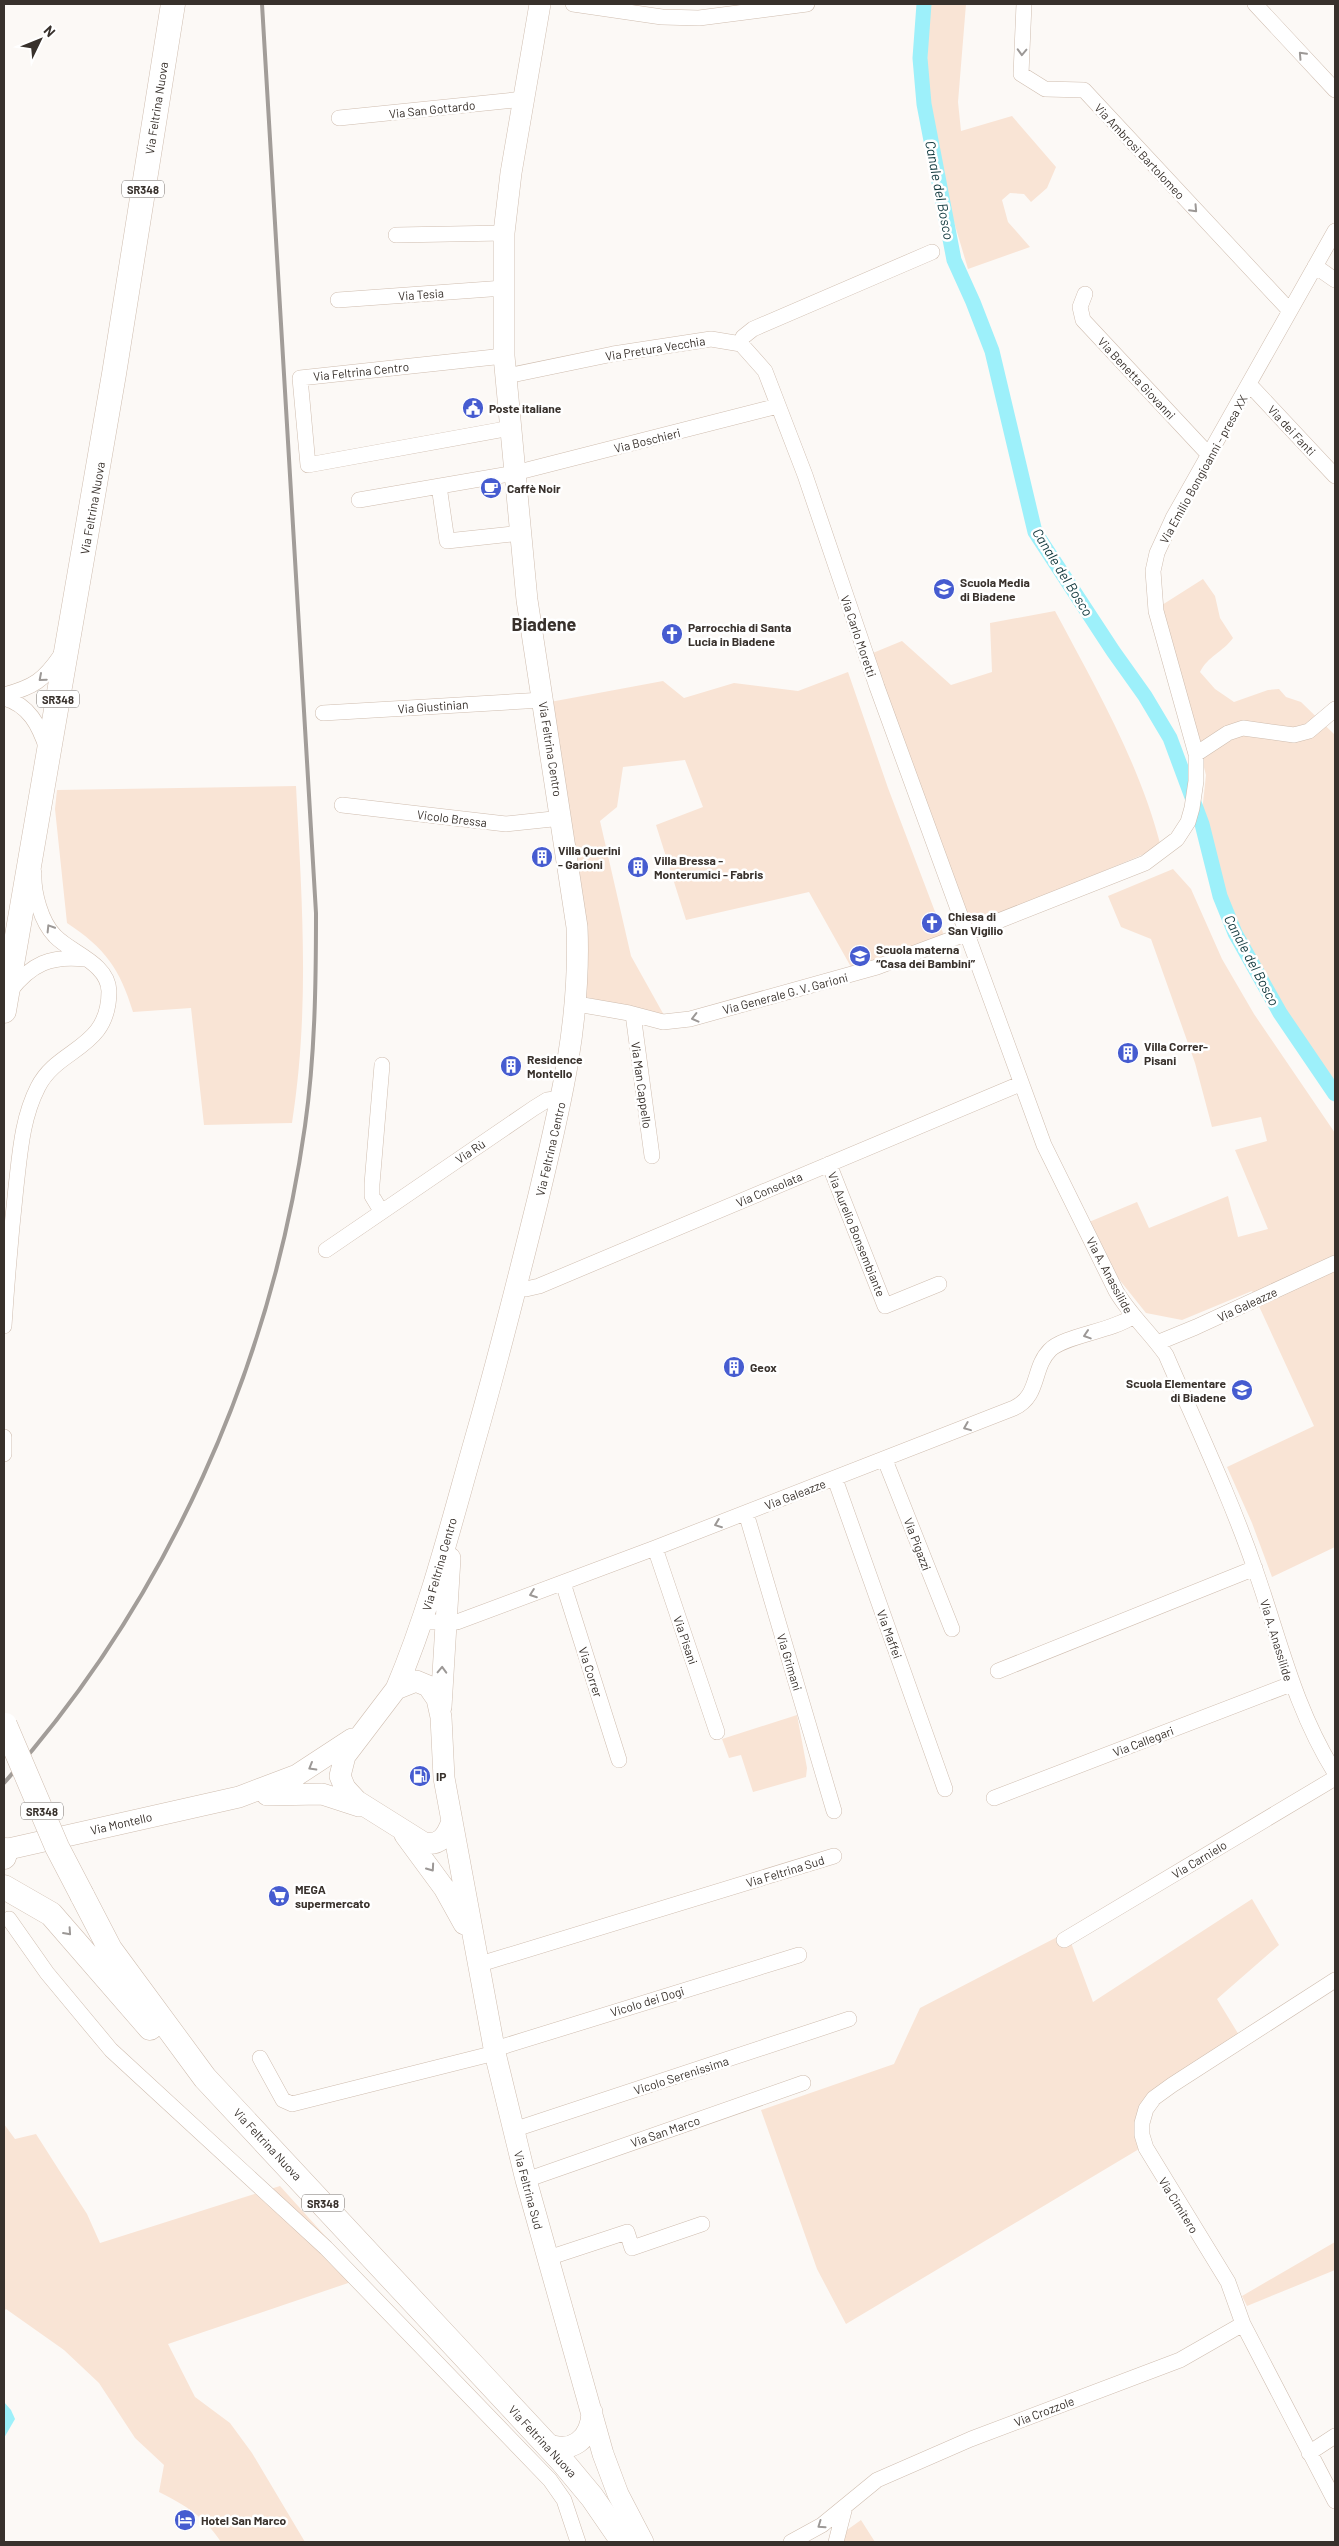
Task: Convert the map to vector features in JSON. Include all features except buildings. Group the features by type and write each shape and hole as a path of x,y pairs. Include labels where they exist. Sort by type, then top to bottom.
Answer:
{"main road":[{"name":"Via Feltrina Nuova","path":"5,1003 114,374 173,4"},
{"name":"Via Feltrina Centro","path":"422,1622 517,1287 562,1098 577,1004 578,927 527,600 505,366 504,234 511,174 540,4"},
{"name":"Via Feltrina Centro","path":"445,1623 456,1506"},
{"path":"422,1622 396,1688 345,1756 340,1776 341,1782 349,1794 367,1809 419,1841 435,1844 446,1835 452,1821"},
{"path":"441,1717 445,1623"},
{"path":"396,1688 409,1681 422,1682 433,1692 441,1717"},
{"name":"Via Feltrina Sud","path":"441,1717 441,1758 476,1960 513,2130 612,2480 643,2542"},
{"name":"Via Feltrina Nuova","path":"4,1722 57,1846 110,1949 205,2078 582,2484 623,2542"},
{"name":"Via Montello","path":"5,1852 239,1797 297,1775 332,1754 366,1729"},
{"name":"Via Montello","path":"239,1797 295,1793 322,1794 367,1809"},
{"name":"Via Feltrina Sud","path":"401,1830 452,1900 476,1960"},
{"path":"12,1889 51,1914 157,2036 205,2078"},
{"name":"Via Feltrina Sud","path":"545,2443 565,2446 583,2440 589,2432 592,2412"}],"street":[{"path":"573,4 662,17 699,18 807,4"},
{"name":"Via Ambrosi Bartolomeo","path":"1024,4 1021,74 1045,89 1084,90 1290,311"},
{"path":"1256,4 1335,90"},
{"name":"Via San Gottardo","path":"339,118 524,99"},
{"name":"Via Emilio Bongioanni - presa XX","path":"1177,839 1188,822 1192,808 1196,781 1196,754 1156,611 1152,571 1164,538 1335,232"},
{"path":"396,235 504,234"},
{"path":"741,344 743,337 753,329 932,252"},
{"path":"1315,266 1335,280"},
{"name":"Via Tesia","path":"338,300 504,288"},
{"name":"Via Benetta Giovanni","path":"1085,294 1080,307 1082,320 1209,456"},
{"name":"Via Pretura Vecchia","path":"505,366 613,354 712,339 741,344"},
{"name":"Via Carlo Moretti","path":"741,344 765,371 805,475 899,750 968,933"},
{"name":"Via Feltrina Centro","path":"505,366 300,378 308,465 511,428"},
{"name":"Via dei Fanti","path":"1249,384 1335,476"},
{"name":"Via Boschieri","path":"515,473 778,406"},
{"path":"359,500 515,473"},
{"path":"439,486 447,541 521,533"},
{"path":"4,696 37,684 50,672 68,645"},
{"path":"4,696 17,702 36,721 49,754"},
{"name":"Via Giustinian","path":"323,713 543,700"},
{"path":"1196,754 1228,732 1243,728 1294,735 1309,731 1335,709"},
{"name":"Vicolo Bressa","path":"342,805 506,824 562,818"},
{"path":"4,1326 10,1238 25,1124 38,1087 45,1076 90,1040 103,1024 109,989 102,972 55,936 44,918 34,883 36,824"},
{"name":"Via Generale G. V. Garioni","path":"577,1004 633,1014 663,1022 690,1020 877,967 1137,867 1155,858 1177,839"},
{"name":"Via A. Anassilide","path":"968,933 1020,1084 1044,1145 1116,1291 1132,1317 1166,1355 1255,1568 1291,1684 1310,1729 1335,1772"},
{"path":"5,1003 19,980 40,964 60,957 86,959"},
{"name":"Via Man Cappello","path":"633,1014 652,1156"},
{"path":"381,1211 372,1196 372,1184 382,1065"},
{"name":"Via Consolata","path":"517,1287 526,1289 538,1286 1020,1084"},
{"name":"Via Rù","path":"326,1250 547,1100 562,1098"},
{"name":"Via Aurelio Bonsembiante","path":"829,1164 885,1306 939,1284"},
{"name":"Via Galeazze","path":"1157,1343 1196,1328 1335,1263"},
{"name":"Via Galeazze","path":"422,1622 457,1622 885,1460 1019,1406 1034,1390 1042,1362 1051,1349 1117,1325 1132,1317"},
{"path":"4,1437 4,1454"},
{"name":"Via Pigazzi","path":"885,1460 952,1629"},
{"name":"Via Maffei","path":"835,1479 945,1789"},
{"name":"Via Grimani","path":"746,1513 834,1811"},
{"name":"Via Pisani","path":"654,1548 717,1732"},
{"path":"998,1671 1255,1568"},
{"name":"Via Correr","path":"563,1583 619,1760"},
{"name":"Via Callegari","path":"994,1798 1291,1684"},
{"name":"Via Carnielo","path":"1064,1940 1335,1778"},
{"name":"Via Feltrina Sud","path":"476,1960 834,1856"},
{"path":"9,1919 47,1973 111,2050 320,2242 550,2480 564,2500 578,2542"},
{"name":"Vicolo dei Dogi","path":"260,2058 282,2100 292,2104 495,2051 798,1954"},
{"name":"Via Cimitero","path":"1335,1980 1154,2098 1146,2109 1142,2123 1142,2135 1152,2161 1228,2282 1243,2324 1335,2501"},
{"name":"Vicolo Serenissima","path":"513,2130 850,2019"},
{"name":"Via San Marco","path":"526,2180 803,2083"},
{"path":"548,2258 627,2232 632,2248 702,2224"},
{"name":"Via Crozzole","path":"791,2542 818,2528 877,2480 971,2439 1180,2360 1243,2324"},
{"path":"1309,2453 1335,2436"},
{"name":"Via Crozzole","path":"836,2542 842,2515 848,2504"},
{"path":"607,2517 613,2542"}],"shaded area":[{"path":"929,4 966,4 958,102 961,131 1012,116 1056,167 1047,188 1031,202 1024,194 1010,193 1002,200 1008,222 1030,247 968,269 940,175 926,96"},
{"path":"1203,579 1215,596 1220,618 1233,638 1207,662 1200,672 1215,689 1234,702 1268,690 1279,689 1286,697 1301,702 1335,735 1335,1096 1271,1003 1241,950 1217,893 1218,871 1202,812 1206,775 1162,605"},
{"path":"1055,611 1101,697 1129,756 1152,816 1161,847 968,928 868,655 902,641 951,685 992,672 990,623"},
{"path":"848,672 888,788 945,938 851,967 809,892 686,920 656,825 703,807 685,760 623,767 617,807 600,821 631,956 665,1017 582,996 550,702 663,681 684,698 734,683 798,691"},
{"path":"296,786 302,913 303,996 298,1080 292,1123 204,1125 191,1008 133,1012 123,983 109,961 92,941 67,923 55,809 57,790"},
{"path":"1173,869 1191,889 1222,959 1254,1014 1335,1133 1335,1547 1272,1577 1252,1523 1227,1467 1314,1426 1252,1291 1182,1320 1146,1313 1118,1278 1089,1222 1137,1202 1149,1228 1228,1196 1238,1237 1268,1229 1235,1150 1267,1141 1261,1117 1212,1127 1195,1063 1151,939 1121,927 1108,896"},
{"path":"797,1715 807,1768 806,1777 753,1792 741,1755 729,1758 722,1739"},
{"path":"1252,1899 1279,1945 1217,1999 1242,2040 1153,2103 1139,2149 846,2324 817,2269 761,2110 894,2064 920,2008 1067,1932 1093,2002"},
{"path":"4,2124 15,2139 36,2134 87,2214 100,2243 280,2186 363,2278 168,2344 195,2397 230,2423 252,2453 305,2542 221,2542 208,2525 194,2512 159,2492 164,2465 135,2438 99,2383 64,2350 6,2309 4,2311"},
{"path":"1335,2242 1335,2270 1247,2306 1242,2296"},
{"path":"861,2520 875,2542 843,2542 847,2530"}],"water":[{"path":"4,2402 11,2410 15,2419 4,2438"}],"waterway":[{"name":"Canale del Bosco","path":"924,4 920,58 924,104 954,260 992,351 1035,532 1113,651 1145,696 1170,738 1202,824 1220,896 1235,933 1280,1013 1335,1094"}],"railway":[{"path":"4,1783 62,1712 115,1637 162,1559 203,1477 238,1392 267,1305 289,1216 305,1126 313,1047 316,913 262,4"}],"place":[{"name":"Poste italiane","path":"473,408"},
{"name":"Caffè Noir","path":"491,488"},
{"name":"Scuola Media di Biadene","path":"944,589"},
{"name":"Parrocchia di Santa Lucia in Biadene","path":"672,634"},
{"name":"Villa Querini - Garioni","path":"542,857"},
{"name":"Villa Bressa - Monterumici - Fabris","path":"638,867"},
{"name":"Chiesa di San Vigilio","path":"932,923"},
{"name":"Scuola materna “Casa dei Bambini”","path":"860,956"},
{"name":"Villa Correr- Pisani","path":"1128,1053"},
{"name":"Residence Montello","path":"511,1066"},
{"name":"Geox","path":"734,1367"},
{"name":"Scuola Elementare di Biadene","path":"1242,1390"},
{"name":"IP","path":"420,1776"},
{"name":"MEGA supermercato","path":"279,1896"},
{"name":"Hotel San Marco","path":"185,2520"}],"district":[{"name":"Biadene","path":"544,624"}]}
